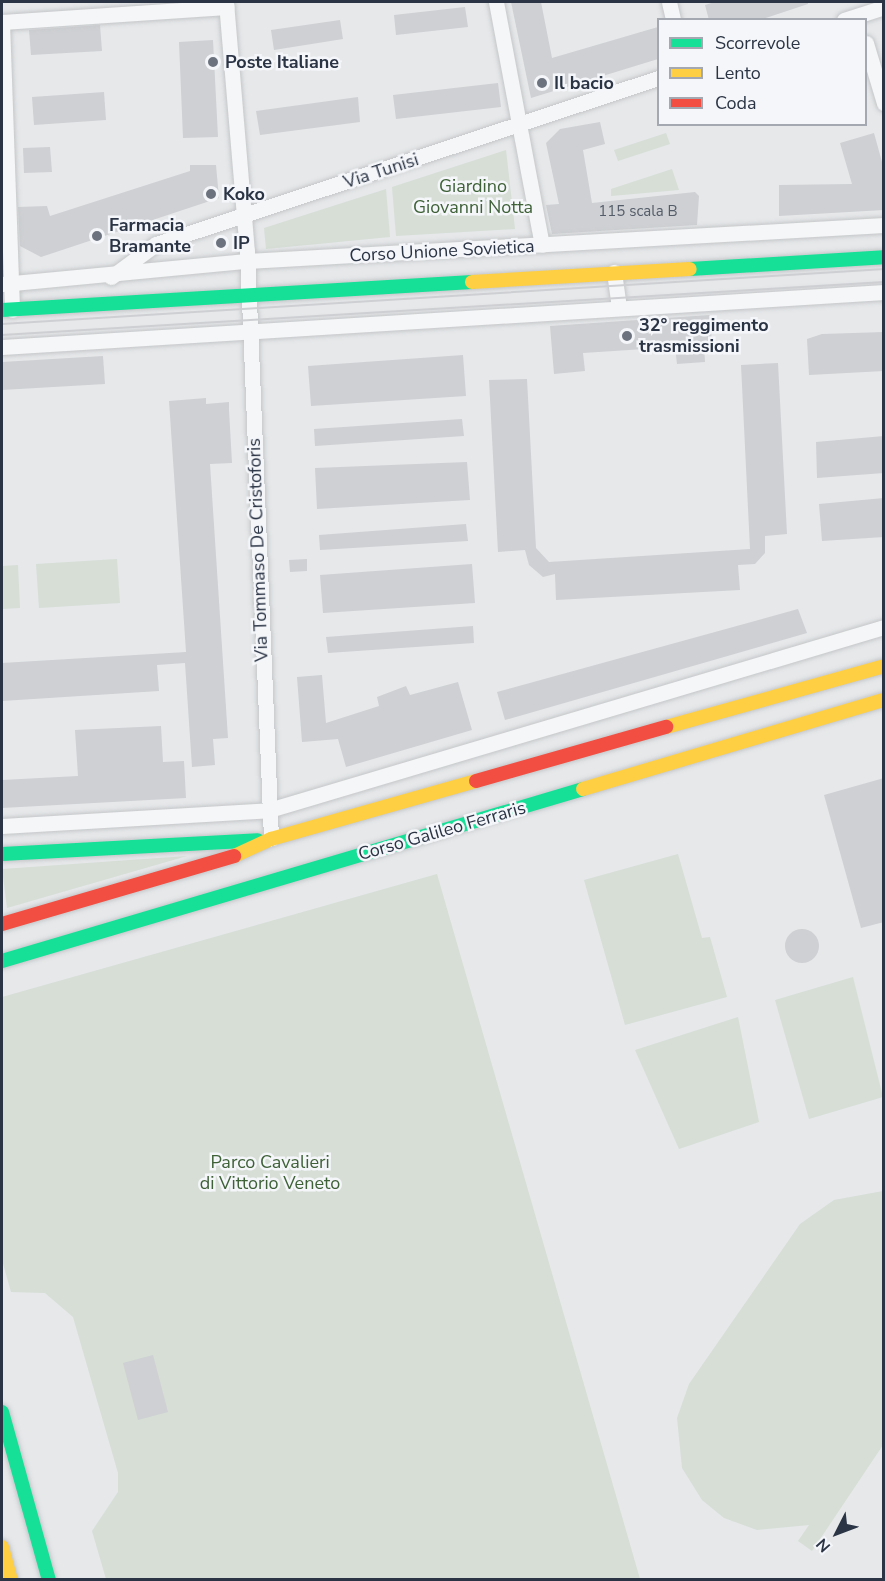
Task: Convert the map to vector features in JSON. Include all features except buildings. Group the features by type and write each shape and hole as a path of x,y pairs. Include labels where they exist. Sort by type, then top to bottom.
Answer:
{"main road":[{"name":"Corso Unione Sovietica","path":"7,310 249,292 884,257"},
{"path":"2,924 218,863 271,839 884,666"},
{"name":"Corso Galileo Ferraris","path":"2,961 884,700"},
{"path":"2,854 271,839"},
{"path":"2,1412 49,1580"},
{"path":"2,1547 11,1580"}],"street":[{"path":"496,2 542,245"},
{"path":"669,2 673,18"},
{"path":"7,310 2,22 226,4"},
{"name":"Via Tommaso De Cristoforis","path":"226,4 249,292 271,839"},
{"path":"853,14 884,7"},
{"path":"867,47 884,104"},
{"name":"Via Tunisi","path":"111,277 156,244 519,126 657,78"},
{"name":"Corso Unione Sovietica","path":"6,284 111,277 247,261 884,225"},
{"path":"614,272 619,308"},
{"path":"2,346 884,292"},
{"path":"2,826 269,810 884,627"}],"green space":[{"path":"666,133 670,144 618,161 614,150"},
{"name":"Giardino Giovanni Notta","path":"506,150 515,229 396,236 392,187"},
{"path":"672,169 679,190 611,196 611,189"},
{"name":"Giardino Giovanni Notta","path":"386,189 390,237 266,249 264,228"},
{"path":"117,559 120,603 39,608 36,564"},
{"path":"18,565 20,608 2,609 2,566"},
{"path":"678,854 702,938 710,937 727,997 625,1025 584,880"},
{"path":"187,856 7,908 2,869"},
{"name":"Parco Cavalieri di Vittorio Veneto","path":"437,874 640,1579 106,1579 92,1531 118,1492 118,1473 73,1317 45,1293 11,1292 2,1260 2,997"},
{"path":"853,977 883,1097 809,1119 775,1000"},
{"path":"738,1017 759,1122 679,1149 635,1050"},
{"path":"883,1191 883,1445 812,1551 798,1541 809,1525 757,1530 724,1518 702,1500 682,1468 677,1418 689,1384 800,1224 834,1200"}],"tram line":[{"path":"2,324 884,269"},
{"path":"2,335 884,282"}],"traffic: fast":[{"path":"690,269 884,257"},
{"path":"2,310 472,282"},
{"path":"2,961 583,789"},
{"path":"2,854 258,840"},
{"path":"2,1412 49,1580"}],"traffic: slow":[{"path":"472,282 690,269"},
{"path":"666,727 884,666"},
{"path":"583,789 884,700"},
{"path":"234,856 271,839 476,781"},
{"path":"2,1547 11,1580"}],"traffic: jam":[{"path":"476,781 666,727"},
{"path":"2,924 234,856"}],"place":[{"name":"Poste Italiane","path":"213,62"},
{"name":"Il bacio","path":"542,83"},
{"name":"Koko","path":"211,194"},
{"name":"Farmacia Bramante","path":"97,236"},
{"name":"IP","path":"221,243"},
{"name":"32° reggimento trasmissioni","path":"627,336"}]}
